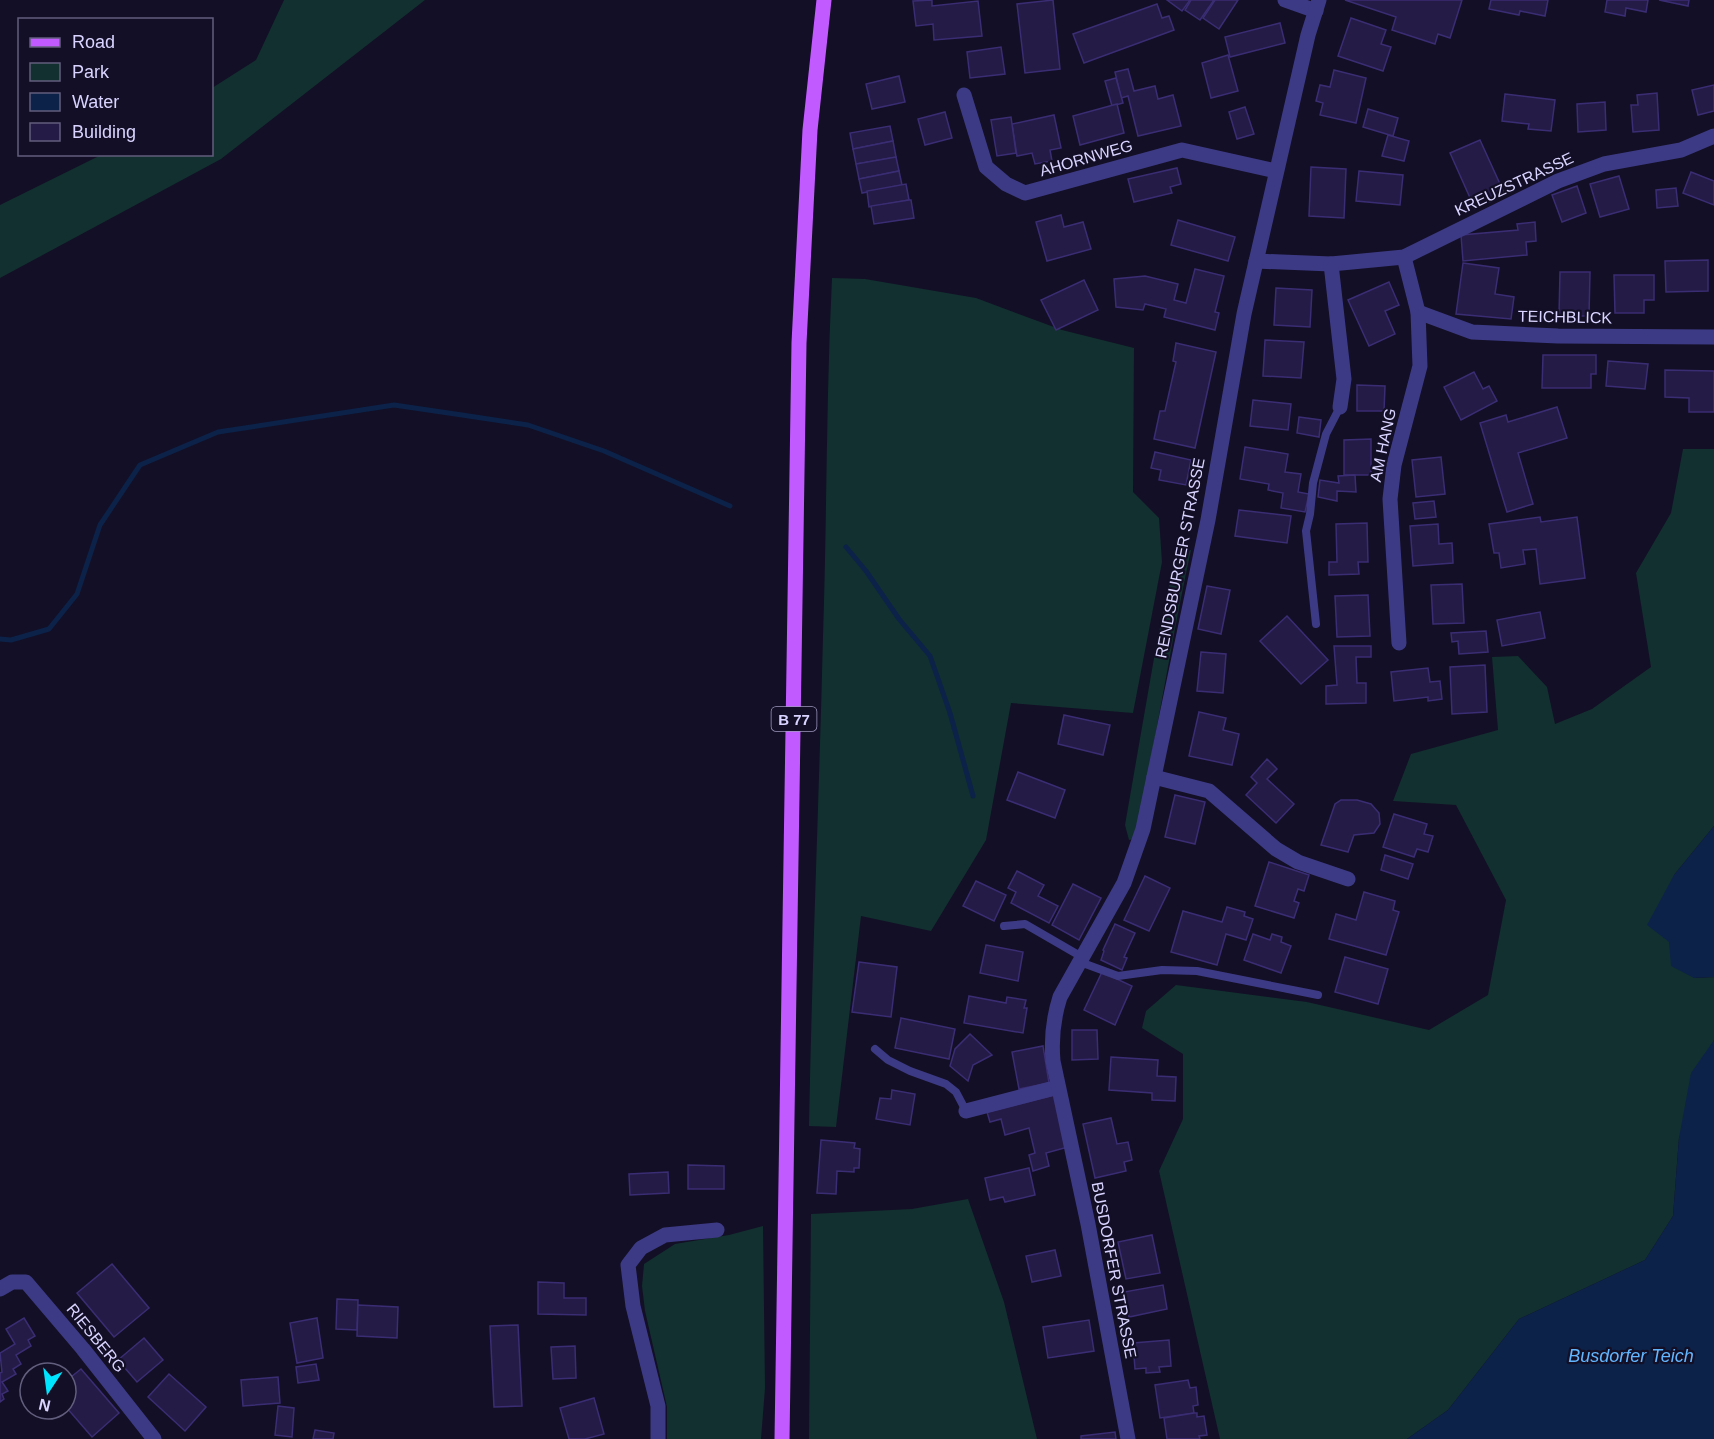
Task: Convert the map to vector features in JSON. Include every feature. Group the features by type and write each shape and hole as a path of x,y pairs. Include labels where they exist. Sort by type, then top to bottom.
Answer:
{"main road":[{"name":"B 77","path":"782,1439 800,343 810,129 824,0"}],"street":[{"path":"1285,0 1318,5"},
{"name":"RENDSBURGER STRASSE","path":"1063,1107 1053,1061 1051,1037 1053,1018 1060,997 1116,899 1134,859 1154,777 1208,520 1244,314 1276,171 1318,5"},
{"name":"AHORNWEG","path":"964,95 986,166 1006,184 1025,193 1182,150 1276,171"},
{"name":"KREUZSTRASSE","path":"1256,261 1331,264 1404,257 1558,181 1604,164 1681,150 1714,136"},
{"name":"AM HANG","path":"1399,643 1390,499 1394,465 1420,366 1418,312 1404,257"},
{"path":"1331,264 1344,379 1340,407"},
{"name":"TEICHBLICK","path":"1418,312 1472,332 1558,336 1714,337"},
{"path":"1154,777 1209,791 1276,849 1298,862 1348,879"},
{"path":"966,1111 1058,1087"},
{"name":"BUSDORFER STRASSE","path":"1063,1107 1088,1224 1128,1439"},
{"path":"658,1439 658,1406 633,1305 628,1265 640,1248 665,1235 717,1230"},
{"name":"RIESBERG","path":"0,1289 12,1282 26,1282 83,1349 154,1439"}],"lane":[{"path":"1316,624 1306,531 1313,483 1326,434 1340,407"},
{"path":"1004,926 1024,924 1081,960 1118,976 1162,970 1197,971 1318,995"},
{"path":"875,1049 888,1060 910,1071 946,1084 956,1092 966,1111"}],"green space":[{"path":"284,0 425,0 221,159 0,278 0,205 99,156 213,156 213,87 256,60"},
{"path":"832,278 865,279 976,298 1062,330 1134,348 1133,492 1159,518 1162,562 1133,713 1011,703 986,840 931,931 861,916 836,1127 809,1126"},
{"path":"1683,449 1714,449 1714,826 1674,875 1669,942 1694,978 1714,977 1714,1040 1679,1138 1673,1216 1645,1260 1519,1319 1448,1410 1407,1439 1220,1439 1159,1171 1183,1119 1183,1054 1142,1028 1146,1011 1176,985 1307,1002 1429,1030 1488,995 1506,900 1456,805 1393,801 1411,754 1498,730 1492,657 1518,656 1547,687 1555,724 1592,709 1651,667 1636,573 1671,513"},
{"path":"1191,550 1142,803 1134,839 1129,840 1125,825 1157,641 1174,563 1179,553"},
{"path":"968,1199 1004,1302 1037,1439 809,1439 811,1214 912,1209"},
{"path":"763,1226 765,1388 761,1439 667,1439 667,1407 645,1311 642,1286 644,1264 675,1244 729,1235"}],"water":[{"path":"1714,826 1714,977 1694,978 1671,966 1669,942 1647,925 1674,875"},
{"name":"Busdorfer Teich","path":"1714,1040 1714,1439 1407,1439 1448,1410 1519,1319 1645,1260 1673,1216 1679,1138 1691,1073"}],"building":[{"path":"932,0 932,6 978,1 982,36 934,40 933,24 916,26 913,1"},
{"path":"1053,0 1060,69 1025,73 1017,4"},
{"path":"1167,0 1190,0 1182,11"},
{"path":"1191,0 1214,0 1200,20 1185,10"},
{"path":"1215,0 1238,0 1219,29 1203,18"},
{"path":"1345,0 1462,0 1450,38 1438,34 1435,44 1392,30 1396,17"},
{"path":"1491,0 1548,0 1545,16 1520,11 1519,15 1489,9"},
{"path":"1607,0 1648,0 1646,12 1626,8 1625,16 1605,12"},
{"path":"1659,0 1689,0 1688,6"},
{"path":"1157,4 1162,18 1169,16 1174,30 1084,63 1073,34"},
{"path":"1351,18 1386,30 1381,44 1391,47 1383,71 1338,56"},
{"path":"1280,23 1285,43 1230,57 1225,37"},
{"path":"1001,47 1005,74 970,78 967,52"},
{"path":"1228,55 1238,91 1211,98 1202,63"},
{"path":"1128,69 1134,91 1155,86 1158,99 1173,95 1181,126 1138,136 1128,96 1121,98 1115,72"},
{"path":"1334,70 1366,78 1356,123 1320,115 1323,103 1316,101 1320,85 1330,87"},
{"path":"899,76 905,102 872,109 866,84"},
{"path":"1116,78 1123,103 1112,106 1105,81"},
{"path":"1714,85 1714,111 1698,115 1692,90"},
{"path":"1657,93 1659,130 1633,132 1631,105 1638,105 1637,95"},
{"path":"1505,94 1555,100 1551,131 1528,129 1529,124 1502,121"},
{"path":"1605,102 1606,130 1578,132 1577,104"},
{"path":"1117,104 1124,133 1080,145 1073,116"},
{"path":"1245,107 1254,134 1237,139 1229,112"},
{"path":"1368,109 1398,118 1393,136 1363,127"},
{"path":"945,112 952,138 925,145 918,119"},
{"path":"1054,115 1061,148 1050,150 1052,161 1035,164 1032,153 1017,156 1012,124"},
{"path":"1011,117 1016,153 997,156 991,120"},
{"path":"890,126 893,141 853,149 850,133"},
{"path":"1388,135 1409,141 1404,161 1382,156"},
{"path":"1480,140 1505,195 1475,209 1450,153"},
{"path":"893,141 896,157 856,164 853,149"},
{"path":"896,157 899,171 859,179 856,164"},
{"path":"1311,167 1346,169 1344,218 1309,216"},
{"path":"1177,168 1181,184 1170,187 1172,193 1134,202 1128,179"},
{"path":"899,171 902,185 862,193 859,179"},
{"path":"1359,171 1403,175 1400,205 1356,201"},
{"path":"1691,172 1714,181 1714,205 1683,193"},
{"path":"1619,176 1629,209 1600,217 1590,184"},
{"path":"906,184 909,200 869,207 867,191"},
{"path":"1577,186 1586,213 1562,222 1552,195"},
{"path":"1676,188 1678,206 1657,208 1656,190"},
{"path":"911,200 914,218 874,224 871,206"},
{"path":"1061,215 1064,227 1083,222 1091,249 1047,261 1036,222"},
{"path":"1178,220 1235,237 1228,261 1171,245"},
{"path":"1535,222 1536,241 1526,242 1527,255 1463,261 1461,235 1518,230 1517,224"},
{"path":"1708,260 1708,291 1666,292 1665,261"},
{"path":"1463,263 1499,268 1495,294 1514,297 1511,319 1456,314"},
{"path":"1195,269 1224,276 1215,312 1219,313 1215,330 1164,317 1166,309 1145,304 1143,310 1116,307 1114,279 1145,276 1178,284 1174,300 1186,303"},
{"path":"1560,272 1590,272 1589,316 1559,316"},
{"path":"1614,275 1654,275 1654,300 1644,300 1644,313 1615,313"},
{"path":"1084,280 1098,310 1056,330 1041,300"},
{"path":"1389,282 1399,305 1385,311 1395,334 1369,346 1348,300"},
{"path":"1276,288 1312,290 1310,327 1274,325"},
{"path":"1265,340 1304,342 1301,378 1263,376"},
{"path":"1176,343 1216,352 1195,448 1154,439 1160,411 1165,411 1176,362 1173,361"},
{"path":"1543,355 1596,355 1596,374 1591,374 1591,388 1542,388"},
{"path":"1608,361 1648,364 1645,389 1606,386"},
{"path":"1665,370 1714,371 1714,412 1689,412 1689,398 1665,397"},
{"path":"1474,372 1483,389 1489,386 1497,401 1461,420 1444,387"},
{"path":"1357,385 1385,386 1384,411 1357,411"},
{"path":"1253,400 1291,404 1288,430 1250,426"},
{"path":"1557,407 1567,438 1518,453 1533,504 1507,512 1480,423 1506,415 1508,422"},
{"path":"1299,417 1321,420 1319,437 1297,433"},
{"path":"1371,439 1371,475 1344,475 1344,440"},
{"path":"1245,447 1288,454 1285,472 1301,474 1298,492 1309,494 1305,512 1281,508 1283,493 1268,490 1269,484 1240,479"},
{"path":"1155,452 1191,460 1186,485 1159,480 1161,470 1151,468"},
{"path":"1441,457 1445,494 1416,497 1412,460"},
{"path":"1355,475 1356,492 1337,491 1337,501 1318,497 1320,480 1339,483 1338,476"},
{"path":"1434,501 1436,517 1415,519 1413,503"},
{"path":"1239,510 1291,516 1287,543 1235,536"},
{"path":"1540,517 1541,522 1577,517 1585,578 1540,584 1536,549 1523,550 1525,564 1501,568 1499,553 1494,553 1489,524"},
{"path":"1367,523 1368,562 1358,562 1359,574 1329,575 1329,562 1337,562 1336,524"},
{"path":"1438,524 1439,544 1452,543 1453,563 1413,566 1410,526"},
{"path":"1462,584 1464,623 1433,624 1431,585"},
{"path":"1207,586 1230,590 1221,634 1198,629"},
{"path":"1368,595 1370,636 1337,637 1335,596"},
{"path":"1540,612 1545,638 1502,646 1497,620"},
{"path":"1287,616 1328,660 1301,684 1260,641"},
{"path":"1486,631 1488,652 1459,654 1458,641 1452,642 1451,633"},
{"path":"1334,646 1371,646 1371,657 1356,657 1357,683 1366,683 1366,703 1326,704 1326,686 1337,685"},
{"path":"1201,652 1226,654 1223,693 1197,691"},
{"path":"1485,665 1487,712 1452,714 1450,667"},
{"path":"1428,668 1430,682 1440,681 1442,699 1428,701 1428,697 1394,701 1391,672"},
{"path":"1199,712 1226,718 1223,730 1239,734 1232,765 1189,756"},
{"path":"1064,715 1110,725 1103,755 1058,744"},
{"path":"1267,759 1277,769 1267,779 1294,804 1276,823 1246,795 1257,783 1251,777"},
{"path":"1018,772 1065,790 1055,818 1007,800"},
{"path":"1175,795 1205,802 1195,844 1165,837"},
{"path":"1341,800 1357,800 1371,804 1379,813 1380,824 1374,833 1354,835 1348,852 1321,845 1335,804"},
{"path":"1394,814 1427,824 1424,834 1433,836 1428,852 1417,849 1414,857 1383,847"},
{"path":"1385,855 1413,864 1408,879 1381,870"},
{"path":"1269,862 1309,875 1304,891 1298,889 1294,901 1299,903 1294,918 1255,906"},
{"path":"1017,871 1044,885 1038,896 1058,906 1049,923 1011,903 1016,892 1008,888"},
{"path":"1145,876 1170,888 1149,931 1124,920"},
{"path":"976,881 1006,895 994,921 963,906"},
{"path":"1073,884 1101,898 1079,940 1052,925"},
{"path":"1364,892 1395,901 1393,910 1399,912 1386,955 1329,939 1336,914 1356,920"},
{"path":"1227,907 1245,912 1244,916 1253,919 1246,940 1226,934 1217,965 1171,952 1183,911 1222,922"},
{"path":"1115,924 1135,933 1124,957 1127,958 1122,970 1101,960"},
{"path":"1253,934 1270,940 1272,934 1282,937 1281,942 1291,946 1281,973 1244,960"},
{"path":"986,945 1023,952 1018,981 980,973"},
{"path":"1345,957 1388,969 1378,1004 1335,992"},
{"path":"859,962 897,967 891,1017 852,1012"},
{"path":"1102,972 1132,986 1115,1025 1084,1010"},
{"path":"969,996 1006,1003 1007,997 1026,1000 1023,1033 964,1023"},
{"path":"901,1018 955,1029 949,1059 895,1048"},
{"path":"1072,1030 1097,1030 1098,1059 1072,1060"},
{"path":"970,1034 992,1055 973,1065 968,1081 950,1066 955,1049"},
{"path":"1043,1046 1049,1083 1019,1089 1012,1052"},
{"path":"1111,1057 1158,1060 1157,1076 1176,1077 1175,1101 1152,1100 1152,1093 1109,1090"},
{"path":"892,1090 915,1094 910,1125 876,1119 880,1098 891,1099"},
{"path":"1055,1095 1068,1147 1046,1153 1049,1166 1033,1171 1029,1155 1035,1153 1029,1128 1005,1135 1001,1119 990,1122 987,1112"},
{"path":"1111,1118 1117,1144 1128,1142 1132,1160 1124,1162 1126,1171 1095,1178 1083,1124"},
{"path":"821,1140 855,1143 854,1148 860,1149 859,1168 854,1168 854,1172 837,1171 836,1194 817,1193"},
{"path":"688,1165 724,1166 724,1189 688,1189"},
{"path":"1029,1168 1035,1195 1005,1202 1003,1197 990,1200 985,1178"},
{"path":"668,1172 669,1193 630,1195 629,1174"},
{"path":"1152,1235 1160,1273 1126,1279 1118,1242"},
{"path":"1055,1250 1061,1276 1032,1282 1026,1256"},
{"path":"112,1264 149,1308 114,1337 77,1293"},
{"path":"538,1282 564,1283 564,1298 586,1298 586,1315 538,1314"},
{"path":"1163,1285 1167,1309 1129,1317 1124,1292"},
{"path":"337,1299 358,1300 357,1330 336,1329"},
{"path":"358,1305 398,1307 397,1338 357,1336"},
{"path":"24,1318 35,1336 28,1340 31,1346 16,1355 19,1361 18,1366 13,1369 16,1374 2,1382 8,1391 2,1394 4,1399 0,1402 0,1373 2,1372 0,1353 15,1344 6,1329"},
{"path":"317,1318 323,1358 297,1363 290,1323"},
{"path":"1089,1320 1094,1351 1048,1358 1043,1327"},
{"path":"518,1325 522,1406 494,1407 490,1326"},
{"path":"144,1338 163,1360 137,1382 118,1360"},
{"path":"1169,1340 1171,1366 1159,1367 1160,1372 1146,1373 1146,1368 1135,1369 1133,1343"},
{"path":"575,1346 576,1378 553,1379 551,1347"},
{"path":"316,1364 319,1380 298,1383 296,1367"},
{"path":"81,1369 119,1413 92,1437 78,1421 78,1371"},
{"path":"169,1374 206,1407 185,1431 148,1397"},
{"path":"278,1377 280,1403 243,1406 241,1380"},
{"path":"1188,1380 1190,1388 1196,1387 1198,1405 1193,1406 1194,1413 1160,1418 1155,1385"},
{"path":"594,1398 604,1434 585,1439 569,1439 560,1408"},
{"path":"278,1406 294,1408 292,1437 275,1435"},
{"path":"1197,1413 1197,1417 1204,1416 1207,1435 1199,1436 1200,1439 1167,1439 1164,1418"},
{"path":"315,1430 334,1433 333,1439 313,1439"},
{"path":"1115,1432 1116,1439 1081,1439 1081,1436"}],"waterway":[{"path":"0,639 11,640 49,629 77,594 100,525 140,465 218,432 394,405 528,425 604,451 730,506"},
{"path":"846,547 866,571 899,619 930,656 950,713 973,796"}]}
